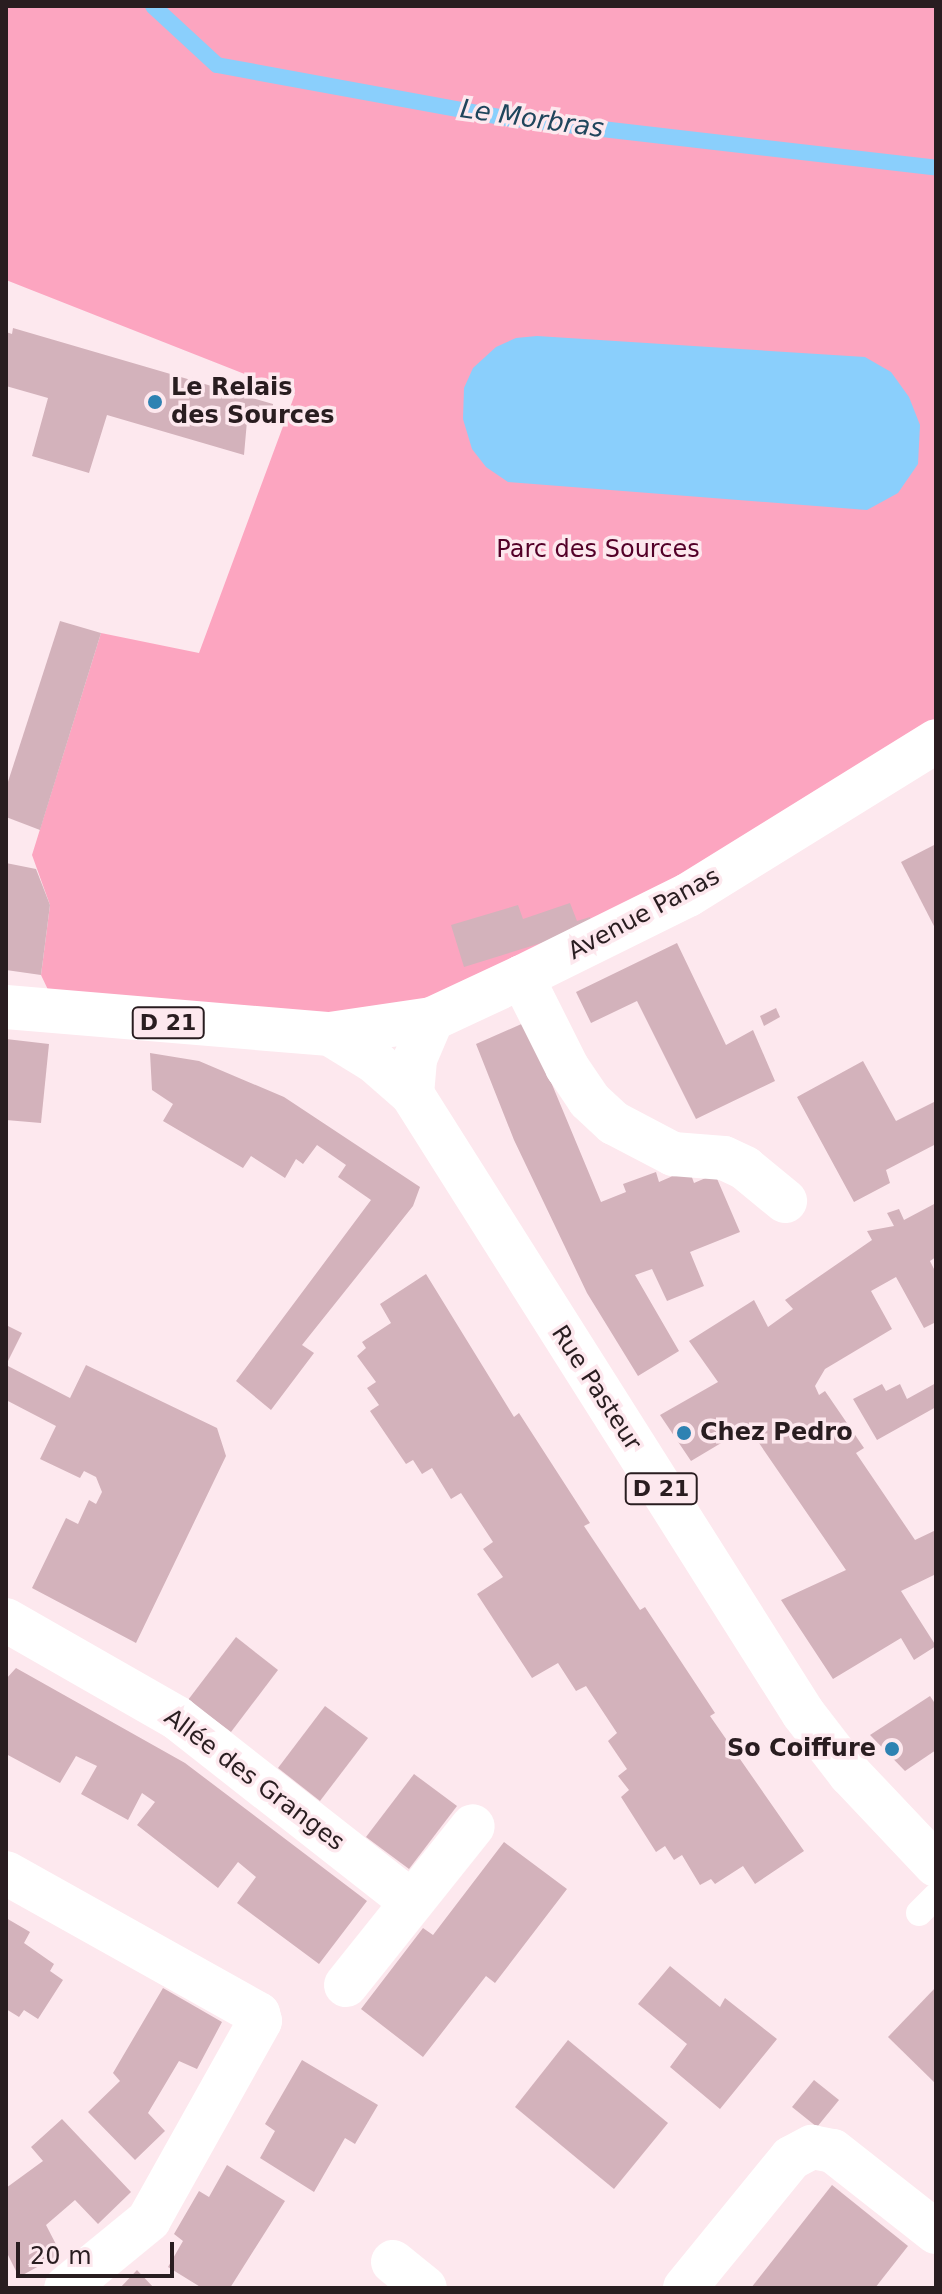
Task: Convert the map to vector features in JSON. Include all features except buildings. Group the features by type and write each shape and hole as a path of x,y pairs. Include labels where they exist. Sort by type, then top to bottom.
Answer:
{"street":[{"name":"Avenue Panas","path":"330,1034 432,1019 522,977 688,895 936,741"},
{"path":"522,977 567,1067 614,1123 673,1154 735,1163 785,1201"},
{"name":"Rue Pasteur","path":"6,1007 330,1034 374,1061 412,1094 803,1713 850,1774 936,1865"},
{"path":"412,1094 415,1059 432,1019"},
{"name":"Allée des Granges","path":"6,1620 177,1718 412,1902"},
{"path":"346,1985 473,1826"},
{"path":"6,1873 258,2014 260,2021 149,2220 66,2288"},
{"path":"685,2288 791,2158 812,2147 833,2151 936,2232"}],"green space":[{"name":"Parc des Sources","path":"6,6 936,6 936,741 432,1019 60,1015 41,975 50,905 32,855 101,633 199,653 295,394 6,280"}],"water":[{"path":"537,336 865,357 891,372 909,397 920,425 918,464 898,493 867,510 508,482 486,467 472,449 463,419 464,388 473,368 496,347 516,338"}],"waterway":[{"name":"Le Morbras","path":"153,6 217,65 507,118 936,168"}],"place":[{"name":"Le Relais des Sources","path":"155,402"},
{"name":"Chez Pedro","path":"684,1433"},
{"name":"So Coiffure","path":"892,1749"}]}
